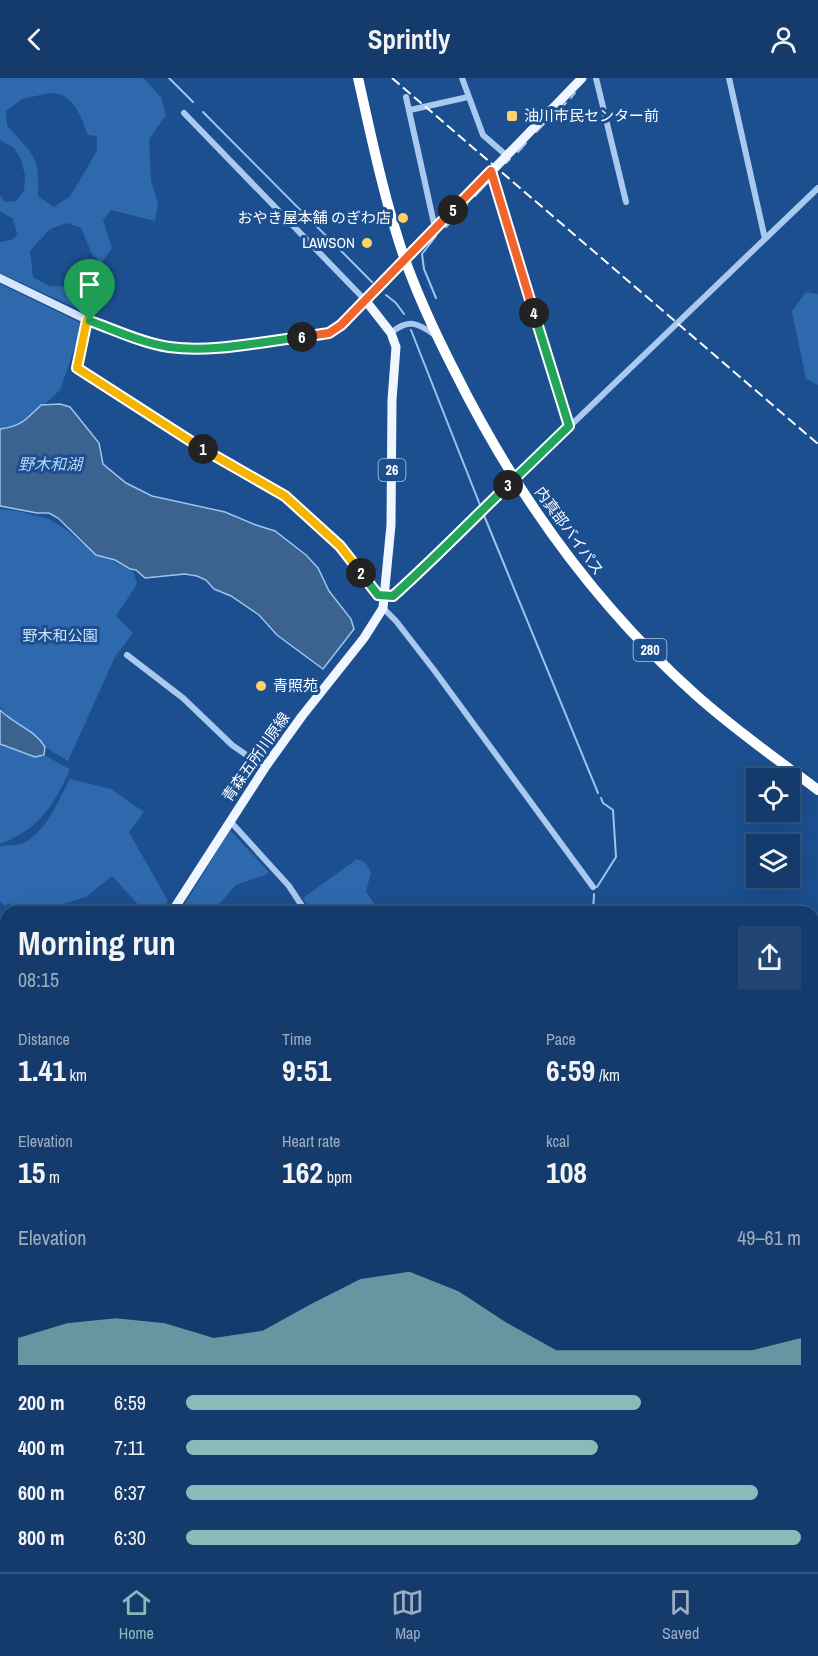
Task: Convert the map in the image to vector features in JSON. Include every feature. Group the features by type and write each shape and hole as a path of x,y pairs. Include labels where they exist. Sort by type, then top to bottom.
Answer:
{"highway":[{"name":"内真部バイパス","path":"358,78 380,175 405,261 436,335 471,405 514,479 555,540 600,597 636,637 697,696 818,790"}],"main road":[{"path":"366,301 582,78"},
{"name":"青森五所川原線","path":"176,906 264,768 364,638 383,608 386,596 391,525 392,400 396,347 391,333 366,301"}],"street":[{"path":"462,78 483,135 506,155"},
{"path":"596,78 626,202"},
{"path":"729,78 765,239"},
{"path":"406,97 435,228"},
{"path":"410,110 468,97"},
{"path":"0,278 87,320 166,346 211,348 329,333 341,325 366,301 184,113"},
{"path":"491,171 569,426"},
{"path":"87,320 77,368 201,448 285,496 340,546 378,595 393,596 818,188"},
{"path":"391,333 399,326 411,324 421,325 436,335"},
{"path":"383,608 434,670 593,887"},
{"path":"127,655 183,698 232,745 264,768"},
{"path":"230,821 289,886 302,906"}],"green space":[{"path":"0,78 143,78 161,97 166,115 149,139 151,181 158,203 155,221 111,210 103,220 112,248 101,263 92,254 81,228 67,223 50,229 30,251 33,277 49,286 83,287 83,311 0,273 0,242 14,239 17,234 13,219 0,211 0,195 5,202 16,201 24,191 25,176 21,159 14,148 0,140","holes":["50,93 65,97 75,107 88,135 97,136 97,150 69,197 54,207 38,196 38,172 33,156 7,126 6,111 22,99"]},
{"path":"0,284 83,324 60,390 21,427 0,431"},
{"path":"806,292 818,294 818,385 806,379 792,311"},
{"name":"野木和公園","path":"0,509 49,519 64,528 96,555 115,562 134,573 137,584 116,616 133,633 115,657 68,761 22,730 0,706"},
{"path":"0,744 44,755 70,769 58,794 44,815 25,831 0,844"},
{"path":"70,779 111,789 144,812 129,832 168,901 165,906 140,906 112,876 86,897 63,904 64,906 11,906 9,903 5,906 0,901 0,846 21,844 31,838 51,815"},
{"path":"230,830 269,872 236,885 217,906 184,906"},
{"path":"357,859 366,863 371,873 366,891 375,906 308,906 303,898"}],"water":[{"name":"野木和湖","path":"60,404 70,407 99,443 103,464 126,483 152,496 225,512 275,531 306,555 318,568 329,591 351,619 354,629 323,669 277,635 259,615 231,596 214,589 206,580 185,574 145,578 136,570 115,560 96,555 58,518 49,513 0,506 0,429 23,422 41,405"},
{"path":"0,710 41,741 45,747 44,755 35,757 0,744"}],"waterway":[{"path":"169,78 193,102"},
{"path":"571,98 575,93"},
{"path":"555,113 566,103"},
{"path":"203,112 372,282"},
{"path":"536,132 550,118"},
{"path":"518,152 526,143"},
{"path":"506,163 510,159"},
{"path":"475,196 490,180"},
{"path":"446,227 467,205"},
{"path":"436,236 422,254 424,269 436,298"},
{"path":"386,295 404,314"},
{"path":"411,330 480,505"},
{"path":"483,513 598,793"},
{"path":"597,887 616,857 613,810 603,803 601,798"},
{"path":"593,906 594,894"}],"railway":[{"path":"392,78 818,444"}],"place":[{"name":"油川市民センター前","path":"512,116"},
{"name":"おやき屋本舗 のぎわ店","path":"403,218"},
{"name":"LAWSON","path":"367,243"},
{"name":"青照苑","path":"261,686"}],"route":[{"path":"491,171 569,426 393,596 378,595 340,546 285,496 192,442 77,368 87,320 90,321 166,346 181,348 222,347 333,332 366,301 491,171"}]}
